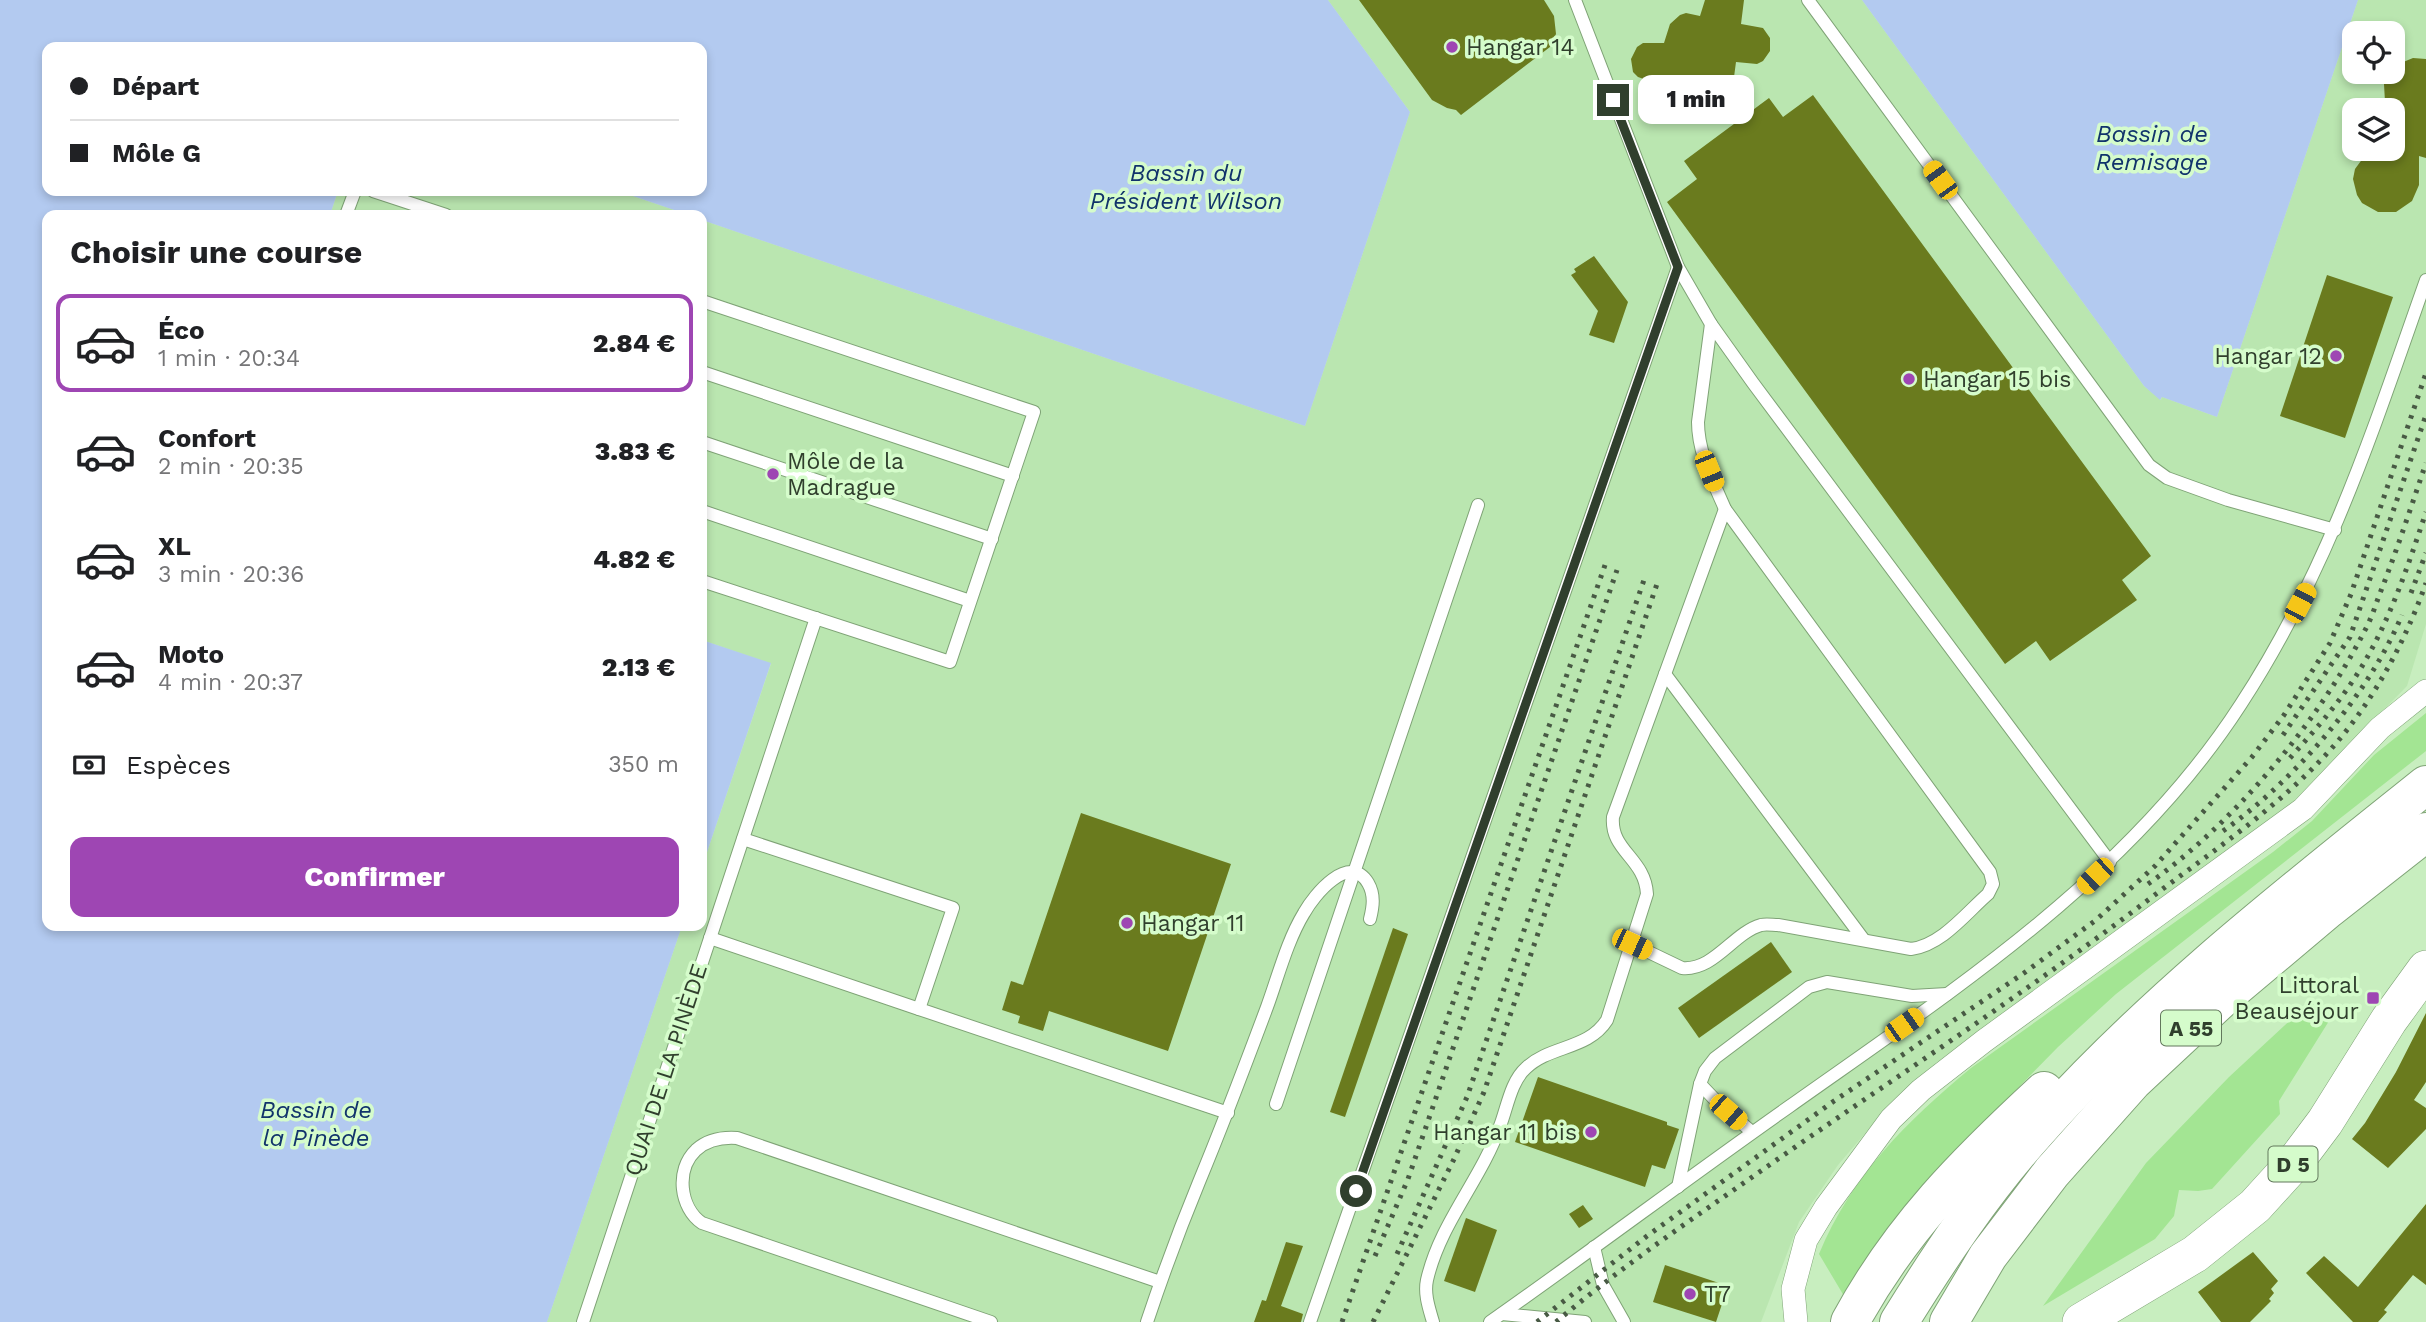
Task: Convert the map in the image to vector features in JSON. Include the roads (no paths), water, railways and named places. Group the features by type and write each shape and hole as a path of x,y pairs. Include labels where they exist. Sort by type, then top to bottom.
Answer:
{"highway":[{"name":"A 55","path":"1899,1322 1979,1201 2034,1134 2134,1029 2259,919 2426,785"},
{"name":"A 55","path":"1948,1322 1988,1256 2052,1172 2133,1081 2232,990 2328,909 2426,832"},
{"path":"1852,1319 1887,1261 1935,1198 1988,1143 2083,1056 2134,1029"},
{"path":"1973,1322 1990,1293 1988,1256"}],"main road":[{"name":"D 5","path":"2094,1317 2195,1254 2255,1206 2295,1162 2325,1122 2389,1020 2426,970"}],"street":[{"path":"1796,1322 1793,1289 1807,1240 1826,1207 1891,1119 1921,1090 1984,1041 2303,809 2380,728 2426,691"}],"lane":[{"path":"1575,0 1678,267 1711,324 1752,383 2110,862"},
{"path":"1808,0 2149,465 2160,474 2228,500 2335,530"},
{"path":"388,196 431,210"},
{"path":"1310,1322 1678,267"},
{"path":"1490,1322 1948,994 2080,890 2161,810 2239,708 2278,645 2311,583 2363,460 2426,280"},
{"path":"707,303 1034,412 950,662 707,582"},
{"path":"1632,944 1682,968 1703,964 1762,925 1778,925 1911,949 1933,942 1988,894 1993,884 1990,872 1725,509 1698,437 1711,324"},
{"path":"707,374 1013,476"},
{"path":"707,444 992,538"},
{"path":"1276,1104 1478,505"},
{"path":"1433,1322 1427,1292 1430,1271 1454,1212 1493,1147 1517,1080 1525,1068 1536,1060 1591,1038 1601,1031 1607,1020 1647,894 1643,873 1616,839 1612,827 1613,817 1725,509"},
{"path":"707,513 970,601"},
{"name":"QUAI DE LA PINÈDE","path":"583,1322 816,618"},
{"path":"1665,674 1864,940"},
{"path":"743,839 953,908 919,1009"},
{"path":"1147,1322 1170,1251 1228,1113 1303,915 1326,884 1338,876 1354,873 1366,880 1372,891 1373,907 1370,919"},
{"path":"710,938 1228,1113"},
{"path":"1678,1187 1705,1071 1715,1058 1810,987 1827,982 1912,996 1948,994"},
{"path":"1700,1084 1752,1132"},
{"path":"991,1322 702,1223 689,1210 683,1193 686,1167 693,1152 710,1141 737,1138 1160,1282"},
{"path":"1594,1247 1603,1285 1624,1322"},
{"path":"1502,1314 1585,1322"}],"water":[{"path":"0,0 1328,0 1410,112 1305,426 707,222 707,210 674,210 633,196 707,196 707,42 42,42 42,196 336,196 332,210 42,210 42,931 680,931 547,1322 0,1322"},
{"name":"Bassin de Remisage","path":"1862,0 2358,0 2351,21 2342,21 2342,47 2217,417 2162,397 2160,400 2144,386"},
{"path":"707,642 771,663 707,852"}],"railway":[{"path":"1537,1322 1647,1236 1834,1101 2024,973 2096,920 2155,866 2252,757 2284,715 2330,643 2351,594 2426,373"},
{"path":"2283,735 2350,637 2426,415"},
{"path":"2148,884 2211,833 2241,803 2297,737 2322,702 2345,667 2369,621 2426,463"},
{"path":"2290,758 2337,703 2371,650 2398,592 2426,512"},
{"path":"2411,593 2426,553"},
{"path":"1342,1322 1605,565"},
{"path":"1375,1256 1408,1179 1617,570"},
{"path":"1397,1254 1467,1097 1645,577"},
{"path":"1373,1322 1454,1159 1484,1092 1658,581"},
{"path":"1556,1322 1668,1236 2101,935 2268,809 2311,770 2361,712 2398,649 2426,583"},
{"path":"2223,831 2276,788 2326,735 2370,676 2402,615"}],"place":[{"name":"Hangar 14","path":"1452,47"},
{"name":"Hangar 12","path":"2336,356"},
{"name":"Hangar 15 bis","path":"1909,379"},
{"name":"Môle de la Madrague","path":"773,474"},
{"name":"Hangar 11","path":"1127,923"},
{"name":"Littoral Beauséjour","path":"2373,998"},
{"name":"Hangar 11 bis","path":"1591,1132"},
{"name":"T7","path":"1690,1294"}],"water label":[{"name":"Bassin du Président Wilson","path":"1186,187"},
{"name":"Bassin de la Pinède","path":"316,1124"}]}
